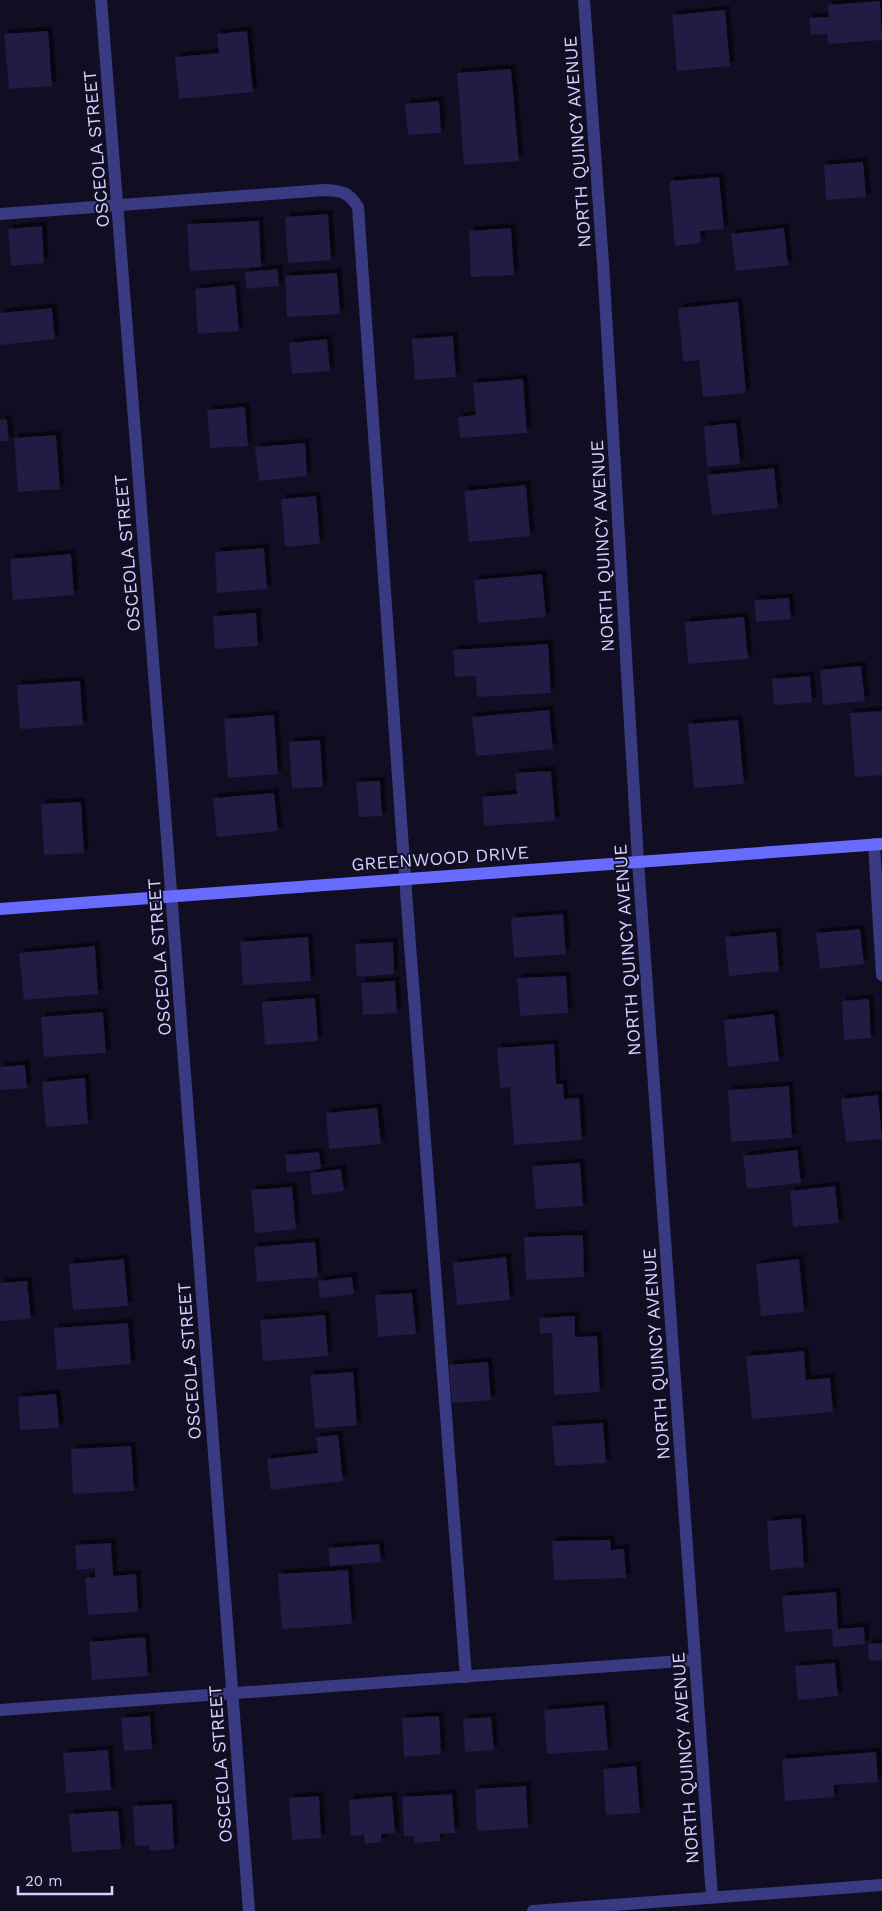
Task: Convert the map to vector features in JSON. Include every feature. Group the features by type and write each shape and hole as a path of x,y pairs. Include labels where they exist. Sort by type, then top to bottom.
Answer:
{"street":[{"name":"OSCEOLA STREET","path":"101,0 172,896 249,1911"},
{"name":"NORTH QUINCY AVENUE","path":"584,0 603,263 638,861 712,1897"},
{"path":"0,214 325,190 342,191 352,198 358,207 405,878 466,1676"},
{"path":"878,844 882,975"},
{"name":"GREENWOOD DRIVE","path":"0,909 878,844"},
{"path":"0,1710 695,1660"},
{"path":"533,1911 882,1885"}],"building":[{"path":"880,1 882,40 828,44 827,34 811,35 809,18 829,17 828,5"},
{"path":"725,10 730,66 677,71 672,15"},
{"path":"48,31 52,86 9,89 4,34"},
{"path":"247,31 253,92 179,99 175,57 219,53 217,34"},
{"path":"511,69 519,161 464,165 457,73"},
{"path":"439,101 441,133 408,135 405,104"},
{"path":"863,162 866,197 826,200 824,165"},
{"path":"719,177 724,229 700,231 701,243 675,246 669,181"},
{"path":"328,214 331,260 288,263 285,217"},
{"path":"259,221 261,267 190,271 187,224"},
{"path":"42,226 44,263 11,266 8,229"},
{"path":"511,228 514,275 471,277 469,231"},
{"path":"784,228 788,265 736,271 731,234"},
{"path":"278,269 279,286 246,289 245,272"},
{"path":"337,273 340,314 287,317 285,276"},
{"path":"235,285 239,331 198,334 195,289"},
{"path":"738,302 746,393 703,397 699,360 683,362 678,308"},
{"path":"52,308 55,339 0,345 0,313"},
{"path":"453,336 456,377 415,380 412,339"},
{"path":"327,339 330,371 292,374 289,343"},
{"path":"523,379 527,433 460,438 458,417 476,415 473,383"},
{"path":"245,407 248,446 210,448 207,410"},
{"path":"7,419 9,441 0,441 0,420"},
{"path":"736,423 740,464 707,467 704,426"},
{"path":"56,435 60,489 18,492 14,438"},
{"path":"305,443 307,476 259,481 255,447"},
{"path":"774,468 778,508 712,515 707,475"},
{"path":"526,485 530,536 469,542 464,491"},
{"path":"316,496 320,544 285,547 281,499"},
{"path":"264,548 267,589 217,593 215,552"},
{"path":"71,554 74,595 13,600 10,559"},
{"path":"542,574 546,617 478,623 474,580"},
{"path":"789,598 791,619 756,622 754,600"},
{"path":"256,613 258,646 215,649 213,616"},
{"path":"744,617 748,659 688,664 685,622"},
{"path":"548,644 551,693 477,697 476,676 455,677 453,650"},
{"path":"861,666 865,701 823,705 820,670"},
{"path":"810,676 812,702 774,705 772,679"},
{"path":"80,681 83,725 20,729 17,685"},
{"path":"549,710 553,749 476,756 472,717"},
{"path":"882,711 882,775 855,777 850,713"},
{"path":"274,715 278,774 228,778 224,719"},
{"path":"738,720 744,784 694,788 688,724"},
{"path":"320,740 323,787 292,788 289,742"},
{"path":"551,771 555,821 484,826 482,797 517,794 515,773"},
{"path":"380,781 382,816 359,817 356,782"},
{"path":"274,793 278,831 217,837 213,798"},
{"path":"81,802 84,853 44,855 41,804"},
{"path":"563,914 566,954 514,958 511,918"},
{"path":"860,929 864,964 820,969 816,933"},
{"path":"776,932 779,971 729,976 725,937"},
{"path":"308,937 311,981 243,985 240,942"},
{"path":"393,942 394,974 357,977 355,944"},
{"path":"95,946 98,994 24,1000 19,953"},
{"path":"566,976 568,1013 520,1016 517,978"},
{"path":"395,981 397,1013 363,1015 361,983"},
{"path":"315,998 318,1041 265,1045 262,1002"},
{"path":"869,999 871,1038 844,1040 842,1001"},
{"path":"103,1012 106,1053 44,1057 41,1017"},
{"path":"774,1014 779,1061 728,1067 724,1020"},
{"path":"554,1044 556,1084 563,1084 564,1099 579,1098 582,1140 514,1145 510,1087 500,1088 497,1048"},
{"path":"25,1065 27,1088 0,1090 0,1067"},
{"path":"85,1078 88,1124 46,1127 42,1082"},
{"path":"789,1086 792,1138 731,1142 728,1090"},
{"path":"878,1095 882,1139 846,1142 841,1099"},
{"path":"377,1108 381,1144 329,1149 326,1113"},
{"path":"797,1150 801,1183 747,1189 743,1156"},
{"path":"319,1152 321,1169 287,1173 285,1155"},
{"path":"580,1163 583,1206 536,1209 532,1166"},
{"path":"341,1169 344,1191 312,1195 310,1173"},
{"path":"835,1186 839,1223 793,1227 790,1191"},
{"path":"292,1187 296,1229 255,1233 251,1190"},
{"path":"583,1235 584,1277 526,1280 524,1237"},
{"path":"315,1242 318,1277 257,1282 254,1247"},
{"path":"506,1257 510,1300 457,1305 453,1263"},
{"path":"124,1259 128,1306 73,1310 69,1264"},
{"path":"799,1259 804,1312 761,1316 756,1264"},
{"path":"352,1277 354,1294 320,1298 318,1281"},
{"path":"27,1281 31,1319 0,1321 0,1283"},
{"path":"412,1293 416,1334 378,1337 375,1295"},
{"path":"325,1315 328,1356 263,1361 260,1320"},
{"path":"575,1316 575,1337 597,1336 600,1392 554,1395 552,1333 540,1334 539,1318"},
{"path":"128,1323 131,1364 57,1370 54,1328"},
{"path":"804,1351 806,1380 830,1378 833,1412 752,1419 746,1356"},
{"path":"488,1362 491,1400 452,1403 449,1365"},
{"path":"353,1372 357,1425 315,1429 310,1375"},
{"path":"56,1394 59,1428 20,1430 18,1397"},
{"path":"603,1423 606,1463 555,1466 552,1426"},
{"path":"338,1435 343,1481 271,1490 267,1459 318,1453 316,1437"},
{"path":"131,1446 134,1491 73,1494 71,1449"},
{"path":"801,1518 804,1567 770,1570 767,1521"},
{"path":"610,1540 611,1550 624,1549 626,1578 554,1580 552,1541"},
{"path":"111,1543 113,1576 136,1574 138,1612 88,1615 85,1578 95,1577 95,1568 77,1570 75,1545"},
{"path":"379,1544 381,1562 330,1566 328,1548"},
{"path":"348,1570 352,1624 282,1629 278,1574"},
{"path":"836,1592 838,1629 864,1627 865,1644 833,1647 832,1629 785,1632 782,1596"},
{"path":"145,1637 148,1676 92,1680 89,1642"},
{"path":"882,1643 882,1660 869,1661 868,1644"},
{"path":"835,1663 838,1696 798,1700 795,1666"},
{"path":"604,1705 608,1750 547,1754 544,1710"},
{"path":"150,1716 152,1749 124,1751 121,1718"},
{"path":"439,1716 441,1754 404,1757 402,1718"},
{"path":"491,1717 494,1750 465,1752 463,1719"},
{"path":"108,1750 111,1790 66,1793 63,1753"},
{"path":"876,1752 878,1782 834,1785 834,1797 785,1801 782,1759"},
{"path":"636,1766 640,1813 606,1815 603,1769"},
{"path":"526,1786 528,1828 477,1831 475,1789"},
{"path":"452,1794 455,1833 440,1834 440,1841 415,1843 414,1836 404,1836 402,1797"},
{"path":"319,1796 321,1838 292,1840 289,1798"},
{"path":"392,1796 395,1833 381,1834 381,1842 365,1844 364,1835 351,1836 349,1800"},
{"path":"172,1804 174,1849 149,1851 149,1845 135,1846 133,1806"},
{"path":"118,1811 121,1849 72,1852 69,1814"}]}
